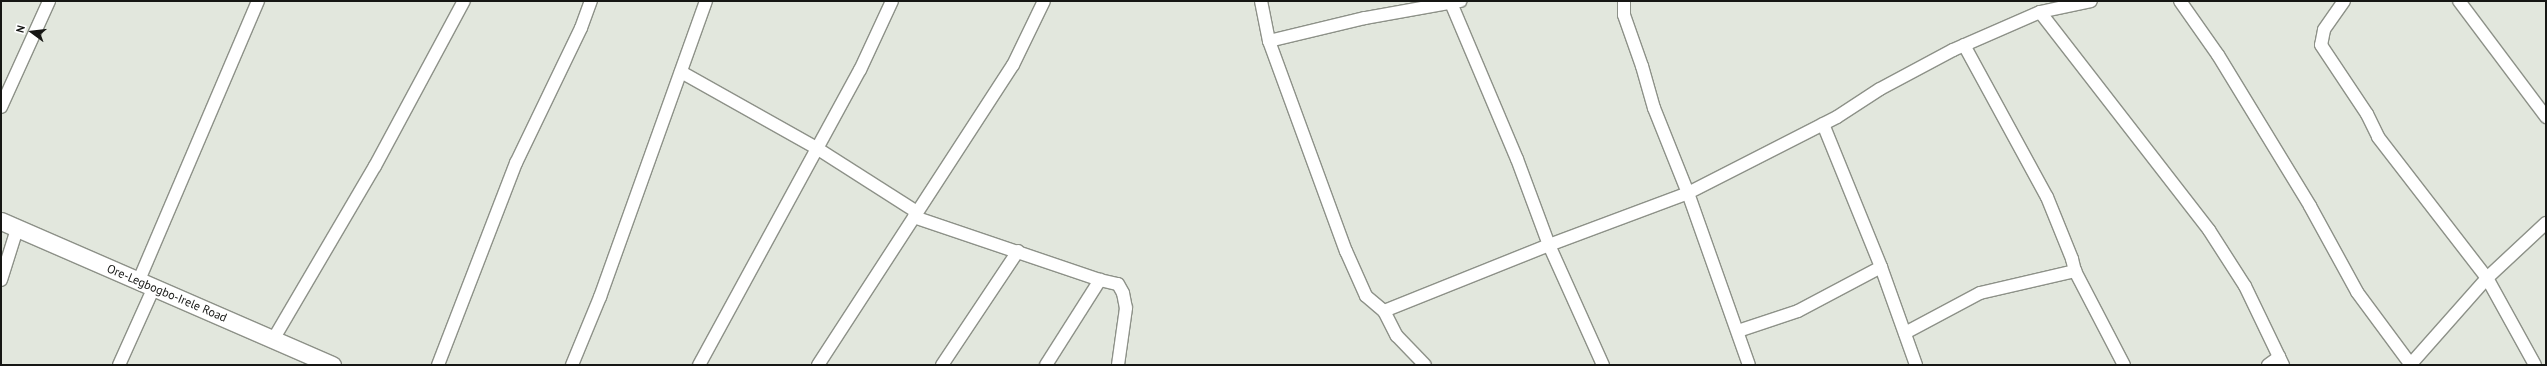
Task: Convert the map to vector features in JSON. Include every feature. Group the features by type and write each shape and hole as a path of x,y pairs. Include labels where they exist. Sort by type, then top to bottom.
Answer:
{"main road":[{"name":"Ore-Legbogbo-Irele Road","path":"1,222 274,338 332,365"}],"street":[{"path":"1,107 49,1"},
{"path":"119,365 146,283 258,1"},
{"path":"274,338 375,166 464,1"},
{"path":"438,365 516,163 581,28 591,1"},
{"path":"572,365 600,298 706,1"},
{"path":"699,365 860,70 892,1"},
{"path":"818,365 1013,65 1044,1"},
{"path":"1261,1 1269,41 1346,251 1366,296 1384,311 1397,336 1425,365"},
{"path":"1624,1 1624,15 1654,108 1688,193 1749,365"},
{"path":"1384,311 1549,245 1688,193 1823,124 1880,89 1964,45 2040,12 2091,1"},
{"path":"2180,1 2218,55 2310,206 2357,292 2411,365 2487,278 2546,223"},
{"path":"2344,1 2324,30 2321,45 2367,114 2378,137 2487,278 2535,365"},
{"path":"2459,1 2546,117"},
{"path":"1269,41 1366,18 1455,2 1549,245 1603,365"},
{"path":"2040,12 2209,230 2245,286 2281,361 2268,365"},
{"path":"1964,45 2047,197 2072,258 2075,270 2124,365"},
{"path":"681,72 818,148 916,215 1100,280 1118,284 1123,293 1126,308 1126,322 1118,365"},
{"path":"1823,124 1881,267 1916,365"},
{"path":"1,280 17,229"},
{"path":"942,365 1018,251"},
{"path":"1738,331 1798,311 1881,267"},
{"path":"1905,333 1980,293 2075,270"},
{"path":"1046,365 1100,280"}]}
